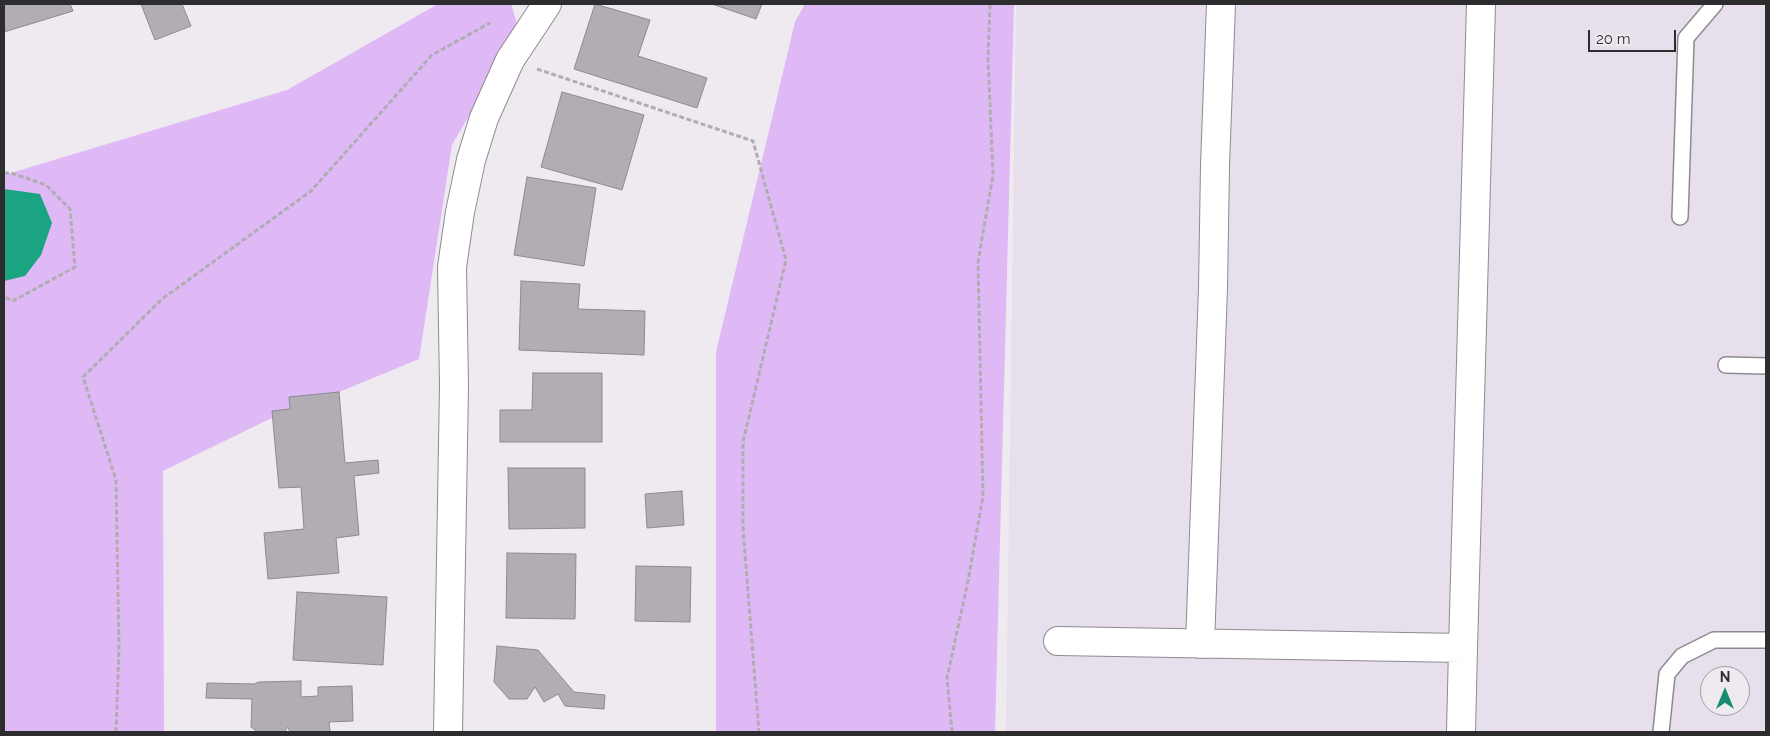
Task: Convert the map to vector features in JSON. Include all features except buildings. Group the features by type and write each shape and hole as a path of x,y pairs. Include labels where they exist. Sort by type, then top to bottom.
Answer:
{"street":[{"path":"448,732 454,386 452,267 460,212 471,160 484,118 510,60 547,4"},
{"path":"1200,644 1221,4"},
{"path":"1461,732 1481,4"},
{"path":"1058,641 1463,648"}],"lane":[{"path":"1680,217 1686,38 1715,4"},
{"path":"1726,365 1766,366"},
{"path":"1661,732 1667,674 1682,656 1714,640 1766,640"}],"path":[{"path":"952,732 947,678 984,496 978,262 994,175 988,59 990,4"},
{"path":"116,732 119,648 116,480 83,377 162,299 311,191 432,55 490,23"},
{"path":"510,60 753,141 786,260 743,442 743,528 759,732"},
{"path":"4,173 11,173 46,186 70,209 75,267 12,301 4,297"}],"shaded area":[{"path":"438,4 511,4 519,30 452,145 419,359 339,392 290,409 163,471 164,732 4,732 4,175 287,90"},
{"path":"805,4 1014,4 995,732 716,732 716,352 795,22"},
{"path":"1016,4 1766,4 1766,732 1006,732"},
{"path":"4,189 40,194 52,223 41,255 25,276 4,281"}]}
